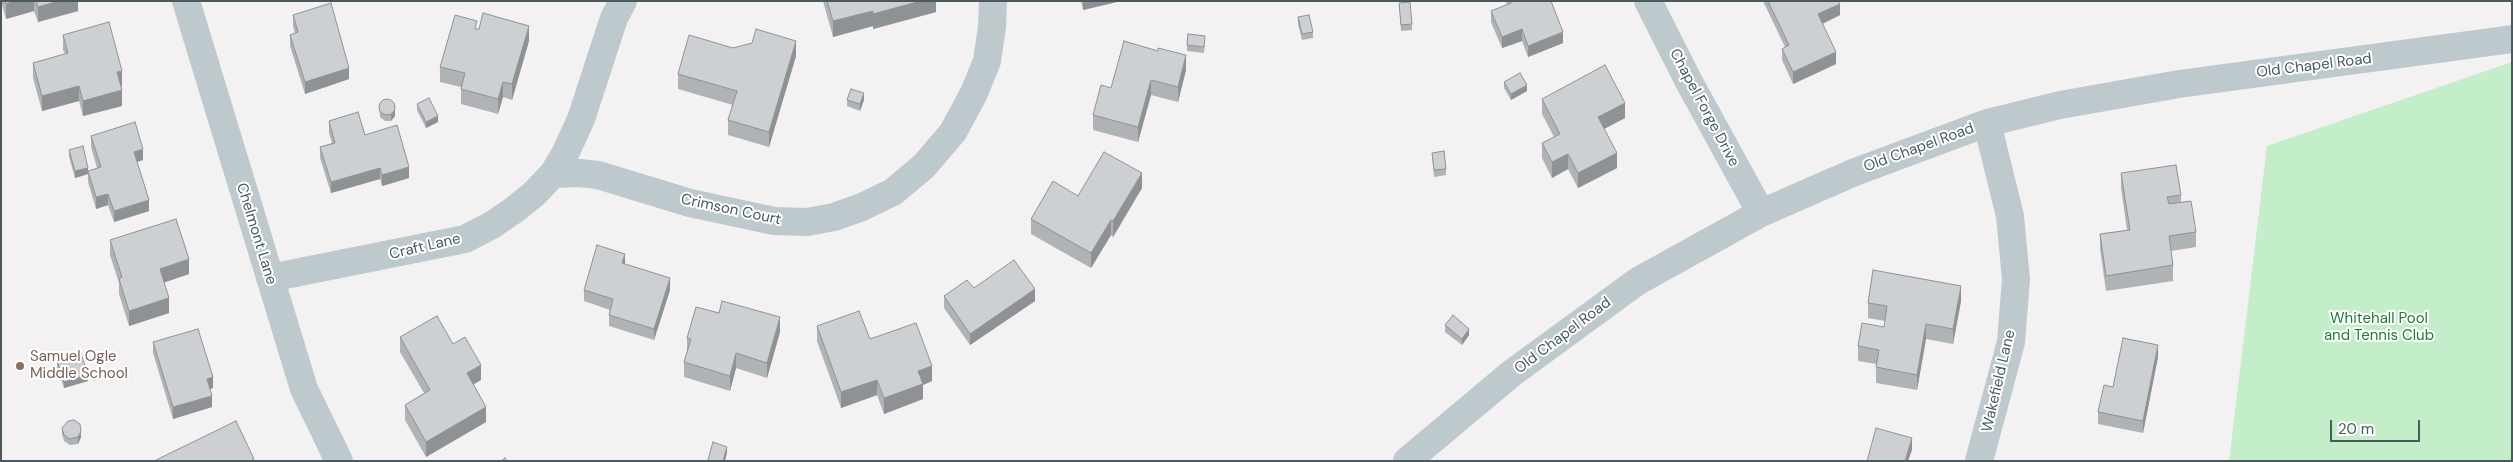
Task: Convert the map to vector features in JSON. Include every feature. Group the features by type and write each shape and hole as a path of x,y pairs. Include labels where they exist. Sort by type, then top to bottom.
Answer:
{"street":[{"name":"Chelmont Lane","path":"186,1 304,389 339,461"},
{"name":"Craft Lane","path":"270,278 465,239 492,225 514,210 534,194 553,174 565,154 581,119 614,18 623,1"},
{"name":"Crimson Court","path":"553,174 579,173 598,175 690,203 774,221 807,222 834,217 862,207 893,192 924,166 954,132 974,93 987,61 993,1"},
{"name":"Chapel Forge Drive","path":"1648,1 1688,80 1761,213"},
{"name":"Old Chapel Road","path":"1407,461 1512,373 1592,312 1638,281 1761,213 1855,172 1987,123 2117,94 2512,38"},
{"name":"Wakefield Lane","path":"1979,461 2011,342 2016,279 2010,216 1987,123"}],"green space":[{"name":"Whitehall Pool and Tennis Club","path":"2512,62 2512,461 2229,461 2267,146"}],"building":[{"path":"36,1 59,1 38,7"},
{"path":"827,1 921,1 873,14 873,11 833,21"},
{"path":"1511,1 1551,1 1563,32 1528,46 1522,29 1502,37 1491,11 1511,3"},
{"path":"1768,1 1838,1 1840,4 1818,14 1836,52 1793,72 1782,49 1789,45"},
{"path":"1410,2 1412,24 1401,25 1399,3"},
{"path":"331,3 349,68 305,82 290,35 298,32 293,15"},
{"path":"483,13 529,26 512,84 503,82 498,99 461,89 465,73 440,67 455,15 477,21 475,29 479,29"},
{"path":"1309,15 1313,32 1302,34 1298,17"},
{"path":"109,22 122,71 117,72 122,90 83,101 79,86 42,96 33,63 68,53 63,35"},
{"path":"756,29 796,41 769,132 728,120 737,91 678,74 689,35 733,48 752,43"},
{"path":"1188,34 1205,36 1204,47 1187,45"},
{"path":"1124,41 1158,51 1158,48 1186,55 1178,87 1151,80 1138,127 1093,115 1101,85 1111,88"},
{"path":"1605,65 1625,103 1598,117 1617,153 1578,173 1568,154 1552,162 1542,143 1560,134 1542,99"},
{"path":"1520,73 1527,85 1511,94 1504,82"},
{"path":"851,89 864,93 860,104 847,100"},
{"path":"429,98 438,116 426,122 417,104"},
{"path":"387,99 393,101 395,107 393,113 387,115 381,113 379,107 381,101"},
{"path":"358,112 365,135 397,125 409,167 382,175 380,168 331,182 320,147 335,143 329,121"},
{"path":"135,122 143,149 134,152 149,200 114,211 108,194 96,197 88,171 101,167 91,136"},
{"path":"83,146 88,168 75,171 69,150"},
{"path":"1444,151 1446,169 1434,170 1432,153"},
{"path":"1104,152 1142,173 1091,253 1031,219 1053,181 1078,196"},
{"path":"2176,165 2181,195 2167,197 2169,204 2191,201 2196,232 2169,236 2173,265 2106,276 2100,234 2130,230 2121,173"},
{"path":"176,219 189,259 160,269 169,298 129,311 119,279 122,277 110,240"},
{"path":"597,245 625,254 622,263 670,278 654,329 609,315 613,299 584,290"},
{"path":"1014,260 1035,289 970,334 944,296 967,280 974,288"},
{"path":"1873,270 1961,286 1953,329 1926,324 1917,375 1876,367 1879,350 1858,346 1862,323 1884,327 1887,306 1868,303"},
{"path":"722,301 780,317 767,363 736,353 730,376 684,362 691,339 687,338 696,307 719,313"},
{"path":"859,311 870,339 916,323 932,366 918,371 923,384 884,398 877,380 841,392 817,326"},
{"path":"1453,315 1469,329 1462,339 1445,325"},
{"path":"437,316 453,344 465,337 481,365 467,373 486,407 426,442 405,405 430,390 400,337"},
{"path":"198,329 213,377 207,379 212,396 173,407 153,342"},
{"path":"2123,338 2158,345 2143,421 2098,412 2104,385 2113,387"},
{"path":"81,354 88,375 64,382 57,361"},
{"path":"74,420 80,424 81,431 78,437 70,439 64,435 62,428 68,421"},
{"path":"236,421 254,459 251,461 154,461"},
{"path":"1876,428 1912,438 1905,461 1867,461"},
{"path":"713,442 727,447 723,461 708,460"}],"place":[{"name":"Samuel Ogle Middle School","path":"20,366"}]}
